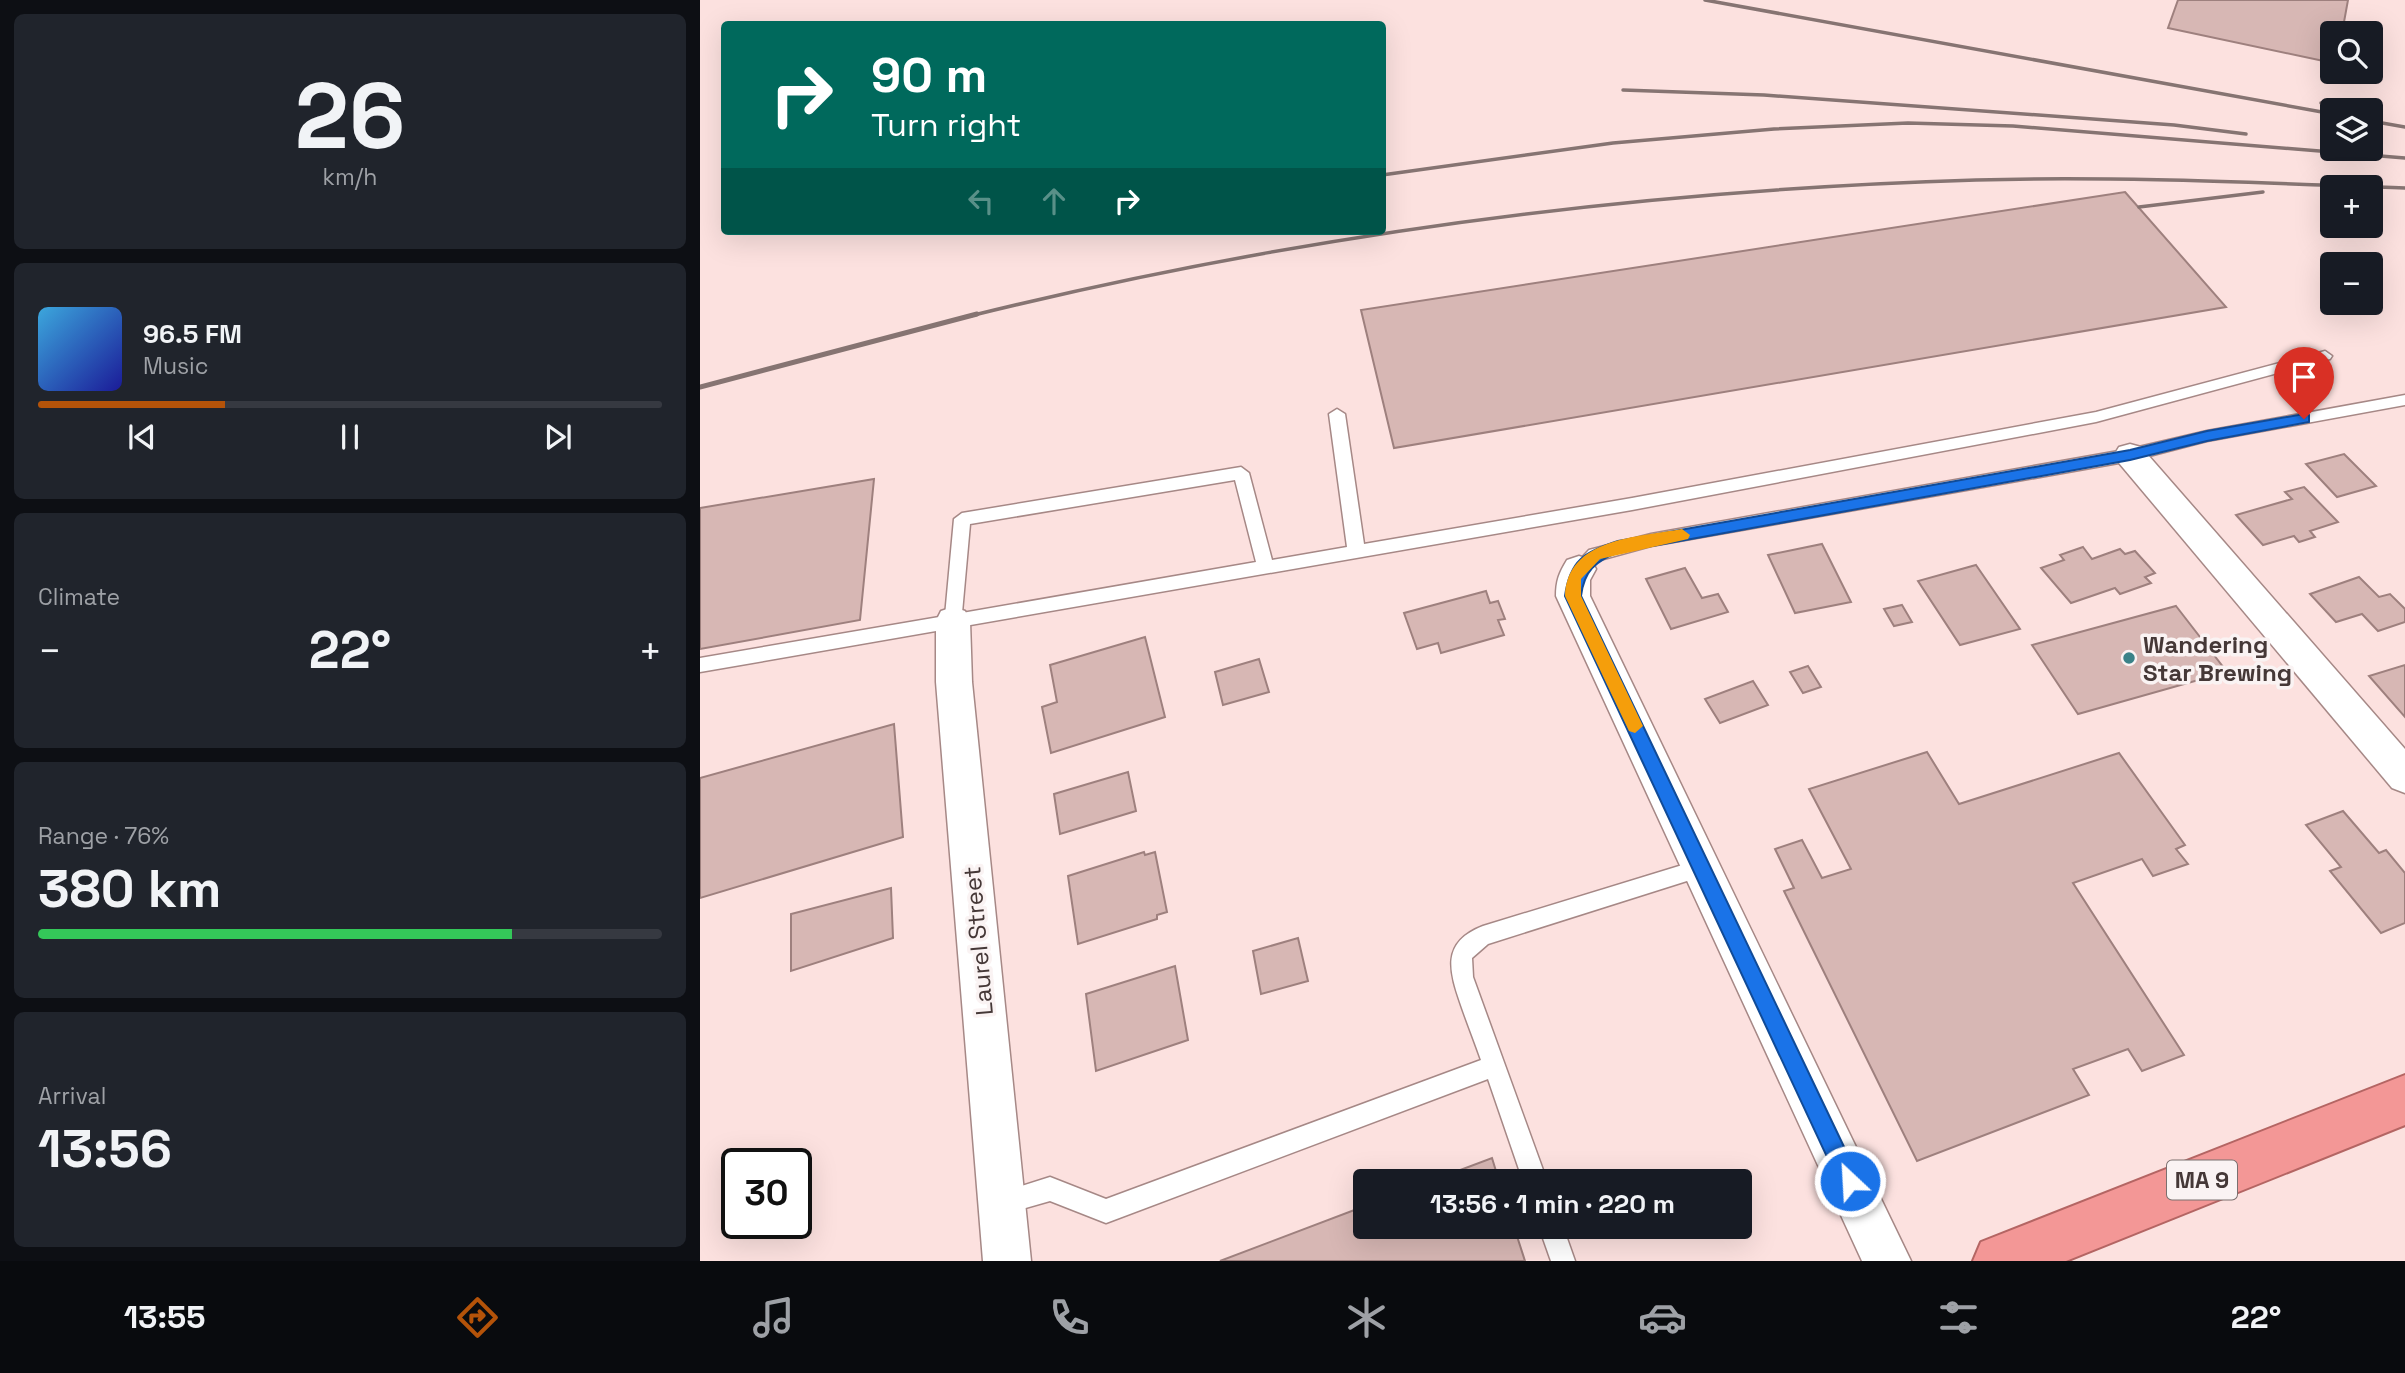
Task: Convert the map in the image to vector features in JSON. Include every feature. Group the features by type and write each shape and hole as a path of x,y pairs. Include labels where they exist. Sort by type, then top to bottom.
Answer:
{"highway":[{"name":"MA 9","path":"2000,1261 2405,1100"}],"street":[{"path":"2130,455 2405,776"},
{"path":"1579,569 1573,579 1573,596 1887,1261"},
{"name":"Laurel Street","path":"953,621 954,682 1007,1261"}],"lane":[{"path":"700,665 1356,549 1632,504 2095,417 2325,356"},
{"path":"1579,569 1595,555 1640,542 2130,455 2207,436 2405,400"},
{"path":"1337,414 1356,549"},
{"path":"953,621 962,519 1241,473 1265,565"},
{"path":"1531,1169 1460,971 1461,958 1472,942 1702,868"},
{"path":"1001,1203 1050,1189 1106,1211 1494,1066"},
{"path":"1555,1239 1563,1261"}],"building":[{"path":"2178,0 2348,0 2344,21 2320,21 2320,60 2168,28"},
{"path":"2125,192 2226,307 1394,448 1361,310"},
{"path":"2344,454 2376,486 2337,497 2306,464"},
{"path":"874,479 860,620 700,649 700,508"},
{"path":"2304,487 2338,522 2310,531 2315,537 2299,542 2294,536 2263,545 2236,515 2292,499 2285,492"},
{"path":"1822,544 1851,602 1795,613 1768,555"},
{"path":"2083,547 2092,559 2120,549 2125,554 2135,551 2155,573 2145,577 2151,583 2120,594 2115,588 2071,603 2041,568 2064,560 2060,555"},
{"path":"1976,565 2020,629 1960,645 1918,581"},
{"path":"1685,568 1702,598 1718,594 1728,612 1671,629 1646,579"},
{"path":"2359,577 2379,597 2390,594 2405,609 2405,622 2378,631 2362,614 2336,622 2310,594"},
{"path":"1486,591 1490,603 1498,601 1505,619 1498,620 1504,635 1441,653 1438,643 1417,649 1404,613"},
{"path":"1902,605 1912,622 1894,626 1884,609"},
{"name":"Wandering Star Brewing","path":"2176,606 2227,672 2078,714 2032,645"},
{"path":"1145,637 1165,717 1051,753 1042,707 1057,702 1050,665"},
{"path":"1259,659 1269,692 1223,705 1215,672"},
{"path":"2405,665 2405,717 2369,676"},
{"path":"1808,666 1821,687 1803,693 1790,672"},
{"path":"1753,681 1768,705 1720,723 1705,699"},
{"path":"894,724 903,837 700,898 700,778"},
{"path":"1927,752 1959,804 2119,753 2185,845 2176,849 2188,864 2153,876 2142,859 2073,883 2184,1055 2142,1071 2128,1049 2073,1069 2089,1095 1917,1161 1784,891 1794,888 1775,849 1802,840 1822,878 1851,869 1809,789"},
{"path":"1128,772 1136,811 1060,834 1054,794"},
{"path":"2343,811 2379,853 2386,850 2405,873 2405,923 2381,933 2330,871 2341,867 2306,825"},
{"path":"1144,852 1145,855 1155,852 1167,912 1157,915 1157,919 1078,944 1068,876"},
{"path":"891,888 893,938 791,971 791,914"},
{"path":"1298,938 1308,981 1261,994 1253,951"},
{"path":"1175,966 1188,1040 1096,1071 1086,994"},
{"path":"1492,1158 1495,1169 1463,1169"},
{"path":"1353,1211 1353,1239 1518,1239 1525,1261 1220,1261"}],"railway":[{"path":"1705,0 2320,112"},
{"path":"1623,90 1764,95 2174,125 2246,134"},
{"path":"1386,174 1613,143 1774,129 1908,123 2013,126 2405,158"},
{"path":"2383,123 2405,127"},
{"path":"1386,234 1596,206 1849,185 2083,179 2405,188"},
{"path":"2139,207 2263,192"},
{"path":"970,316 1218,262 1377,235"},
{"path":"700,387 977,314"}],"slow traffic":[{"path":"1635,726 1573,596 1573,579 1579,569 1595,555 1618,547 1682,535"}],"place":[{"name":"Wandering Star Brewing","path":"2129,658"}],"route":[{"path":"1850,1181 1573,596 1573,579 1579,569 1595,555 1618,547 2130,455 2207,436 2304,419"}]}
